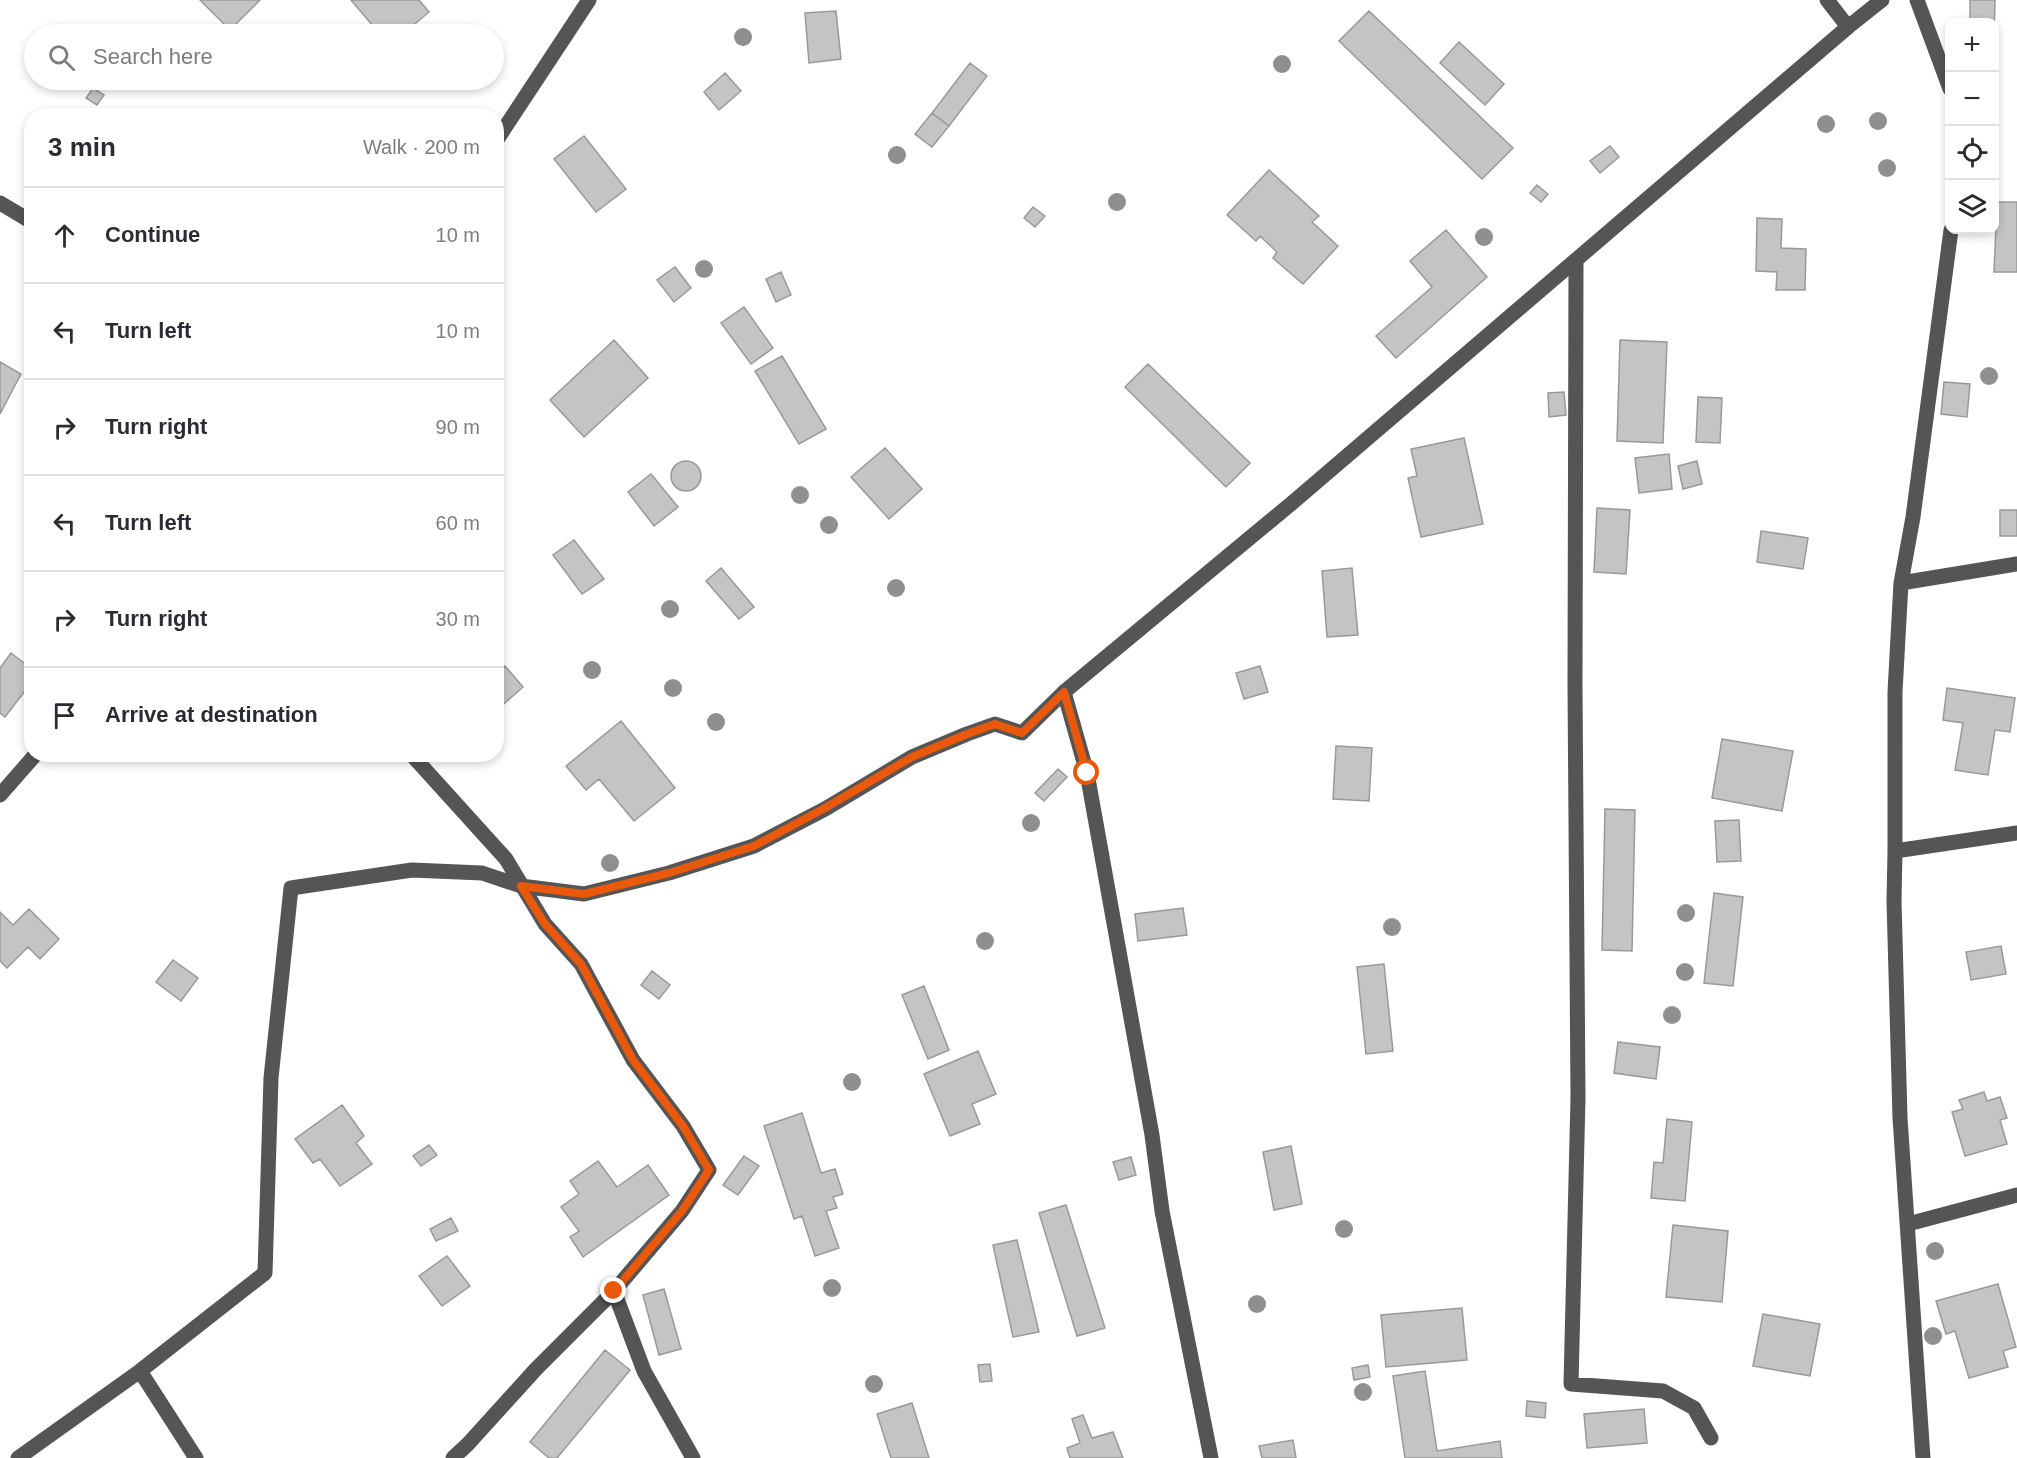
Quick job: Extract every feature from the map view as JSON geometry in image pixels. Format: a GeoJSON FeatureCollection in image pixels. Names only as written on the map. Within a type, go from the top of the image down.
{"type":"FeatureCollection","features":[{"type":"Feature","properties":{"kind":"street"},"geometry":{"type":"LineString","coordinates":[[504,129],[590,0]]}},
{"type":"Feature","properties":{"kind":"street"},"geometry":{"type":"LineString","coordinates":[[1827,0],[1848,27]]}},
{"type":"Feature","properties":{"kind":"street"},"geometry":{"type":"LineString","coordinates":[[18,1458],[140,1371],[265,1273],[272,1078],[291,888],[412,870],[482,873],[521,886],[584,894],[669,873],[754,846],[923,752],[995,724],[1022,733],[1064,692],[1301,495],[1882,0]]}},
{"type":"Feature","properties":{"kind":"street"},"geometry":{"type":"LineString","coordinates":[[1917,0],[1945,76]]}},
{"type":"Feature","properties":{"kind":"street"},"geometry":{"type":"LineString","coordinates":[[0,203],[24,217]]}},
{"type":"Feature","properties":{"kind":"street"},"geometry":{"type":"LineString","coordinates":[[1923,1458],[1900,1107],[1894,901],[1895,692],[1901,583],[1913,517],[1950,234]]}},
{"type":"Feature","properties":{"kind":"street"},"geometry":{"type":"LineString","coordinates":[[1576,260],[1575,696],[1578,1098],[1571,1384],[1663,1390],[1694,1408],[1711,1438]]}},
{"type":"Feature","properties":{"kind":"street"},"geometry":{"type":"LineString","coordinates":[[1901,583],[2017,564]]}},
{"type":"Feature","properties":{"kind":"street"},"geometry":{"type":"LineString","coordinates":[[1064,692],[1087,773],[1152,1135],[1162,1211],[1211,1458]]}},
{"type":"Feature","properties":{"kind":"street"},"geometry":{"type":"LineString","coordinates":[[0,795],[29,762]]}},
{"type":"Feature","properties":{"kind":"street"},"geometry":{"type":"LineString","coordinates":[[418,762],[506,859],[545,924],[581,964],[633,1060],[683,1126],[709,1170],[682,1211],[614,1291],[536,1369],[453,1458]]}},
{"type":"Feature","properties":{"kind":"street"},"geometry":{"type":"LineString","coordinates":[[1895,851],[2017,833]]}},
{"type":"Feature","properties":{"kind":"street"},"geometry":{"type":"LineString","coordinates":[[1908,1224],[2017,1195]]}},
{"type":"Feature","properties":{"kind":"street"},"geometry":{"type":"LineString","coordinates":[[614,1291],[644,1371],[693,1458]]}},
{"type":"Feature","properties":{"kind":"street"},"geometry":{"type":"LineString","coordinates":[[140,1371],[196,1458]]}},
{"type":"Feature","properties":{"kind":"building"},"geometry":{"type":"Polygon","coordinates":[[[200,0],[260,0],[236,24],[224,24],[200,0]]]}},
{"type":"Feature","properties":{"kind":"building"},"geometry":{"type":"Polygon","coordinates":[[[351,0],[419,0],[429,12],[415,24],[371,24],[351,0]]]}},
{"type":"Feature","properties":{"kind":"building"},"geometry":{"type":"Polygon","coordinates":[[[1970,0],[1995,0],[1995,18],[1970,18],[1970,0]]]}},
{"type":"Feature","properties":{"kind":"building"},"geometry":{"type":"Polygon","coordinates":[[[836,11],[841,59],[809,63],[805,13],[836,11]]]}},
{"type":"Feature","properties":{"kind":"building"},"geometry":{"type":"Polygon","coordinates":[[[1369,11],[1513,148],[1482,179],[1339,41],[1369,11]]]}},
{"type":"Feature","properties":{"kind":"building"},"geometry":{"type":"Polygon","coordinates":[[[1459,42],[1504,84],[1485,105],[1440,63],[1459,42]]]}},
{"type":"Feature","properties":{"kind":"building"},"geometry":{"type":"Polygon","coordinates":[[[970,63],[987,76],[949,126],[932,113],[970,63]]]}},
{"type":"Feature","properties":{"kind":"building"},"geometry":{"type":"Polygon","coordinates":[[[725,73],[741,91],[719,110],[704,92],[725,73]]]}},
{"type":"Feature","properties":{"kind":"building"},"geometry":{"type":"Polygon","coordinates":[[[92,90],[104,95],[97,105],[86,98],[92,90]]]}},
{"type":"Feature","properties":{"kind":"building"},"geometry":{"type":"Polygon","coordinates":[[[932,113],[949,126],[932,147],[915,134],[932,113]]]}},
{"type":"Feature","properties":{"kind":"building"},"geometry":{"type":"Polygon","coordinates":[[[584,136],[626,189],[596,212],[554,159],[584,136]]]}},
{"type":"Feature","properties":{"kind":"building"},"geometry":{"type":"Polygon","coordinates":[[[1610,146],[1619,157],[1600,173],[1590,161],[1610,146]]]}},
{"type":"Feature","properties":{"kind":"building"},"geometry":{"type":"Polygon","coordinates":[[[1269,170],[1319,216],[1312,222],[1338,246],[1303,284],[1273,258],[1277,252],[1260,236],[1256,241],[1227,215],[1269,170]]]}},
{"type":"Feature","properties":{"kind":"building"},"geometry":{"type":"Polygon","coordinates":[[[1537,185],[1548,194],[1541,202],[1530,193],[1537,185]]]}},
{"type":"Feature","properties":{"kind":"building"},"geometry":{"type":"Polygon","coordinates":[[[1999,202],[2017,202],[2017,272],[1994,272],[1996,234],[1999,234],[1999,202]]]}},
{"type":"Feature","properties":{"kind":"building"},"geometry":{"type":"Polygon","coordinates":[[[1033,207],[1045,216],[1035,227],[1024,218],[1033,207]]]}},
{"type":"Feature","properties":{"kind":"building"},"geometry":{"type":"Polygon","coordinates":[[[1757,218],[1782,219],[1781,248],[1806,249],[1805,290],[1776,290],[1777,272],[1756,271],[1757,218]]]}},
{"type":"Feature","properties":{"kind":"building"},"geometry":{"type":"Polygon","coordinates":[[[1446,230],[1487,277],[1396,358],[1376,336],[1432,287],[1410,261],[1446,230]]]}},
{"type":"Feature","properties":{"kind":"building"},"geometry":{"type":"Polygon","coordinates":[[[675,267],[691,288],[674,302],[657,280],[675,267]]]}},
{"type":"Feature","properties":{"kind":"building"},"geometry":{"type":"Polygon","coordinates":[[[781,272],[791,295],[776,302],[766,279],[781,272]]]}},
{"type":"Feature","properties":{"kind":"building"},"geometry":{"type":"Polygon","coordinates":[[[744,307],[773,348],[751,364],[721,323],[744,307]]]}},
{"type":"Feature","properties":{"kind":"building"},"geometry":{"type":"Polygon","coordinates":[[[614,340],[648,378],[584,437],[550,400],[614,340]]]}},
{"type":"Feature","properties":{"kind":"building"},"geometry":{"type":"Polygon","coordinates":[[[1620,340],[1667,342],[1663,443],[1617,441],[1620,340]]]}},
{"type":"Feature","properties":{"kind":"building"},"geometry":{"type":"Polygon","coordinates":[[[782,356],[826,429],[799,444],[755,371],[782,356]]]}},
{"type":"Feature","properties":{"kind":"building"},"geometry":{"type":"Polygon","coordinates":[[[0,362],[21,374],[0,414],[0,362]]]}},
{"type":"Feature","properties":{"kind":"building"},"geometry":{"type":"Polygon","coordinates":[[[1148,364],[1250,463],[1226,487],[1125,387],[1148,364]]]}},
{"type":"Feature","properties":{"kind":"building"},"geometry":{"type":"Polygon","coordinates":[[[1944,382],[1970,384],[1967,417],[1941,414],[1944,382]]]}},
{"type":"Feature","properties":{"kind":"building"},"geometry":{"type":"Polygon","coordinates":[[[1564,392],[1566,415],[1549,417],[1548,393],[1564,392]]]}},
{"type":"Feature","properties":{"kind":"building"},"geometry":{"type":"Polygon","coordinates":[[[1698,397],[1722,398],[1720,443],[1696,442],[1698,397]]]}},
{"type":"Feature","properties":{"kind":"building"},"geometry":{"type":"Polygon","coordinates":[[[1464,438],[1483,524],[1421,537],[1408,478],[1417,476],[1411,449],[1464,438]]]}},
{"type":"Feature","properties":{"kind":"building"},"geometry":{"type":"Polygon","coordinates":[[[885,448],[922,489],[889,519],[851,477],[885,448]]]}},
{"type":"Feature","properties":{"kind":"building"},"geometry":{"type":"Polygon","coordinates":[[[1669,454],[1672,489],[1639,493],[1635,458],[1669,454]]]}},
{"type":"Feature","properties":{"kind":"building"},"geometry":{"type":"Polygon","coordinates":[[[686,461],[697,465],[701,476],[697,487],[686,491],[675,487],[671,476],[675,465],[686,461]]]}},
{"type":"Feature","properties":{"kind":"building"},"geometry":{"type":"Polygon","coordinates":[[[1697,461],[1702,484],[1683,489],[1678,466],[1697,461]]]}},
{"type":"Feature","properties":{"kind":"building"},"geometry":{"type":"Polygon","coordinates":[[[651,474],[678,507],[654,526],[628,492],[651,474]]]}},
{"type":"Feature","properties":{"kind":"building"},"geometry":{"type":"Polygon","coordinates":[[[1597,508],[1630,510],[1626,574],[1594,572],[1597,508]]]}},
{"type":"Feature","properties":{"kind":"building"},"geometry":{"type":"Polygon","coordinates":[[[2000,510],[2017,510],[2017,536],[2000,536],[2000,510]]]}},
{"type":"Feature","properties":{"kind":"building"},"geometry":{"type":"Polygon","coordinates":[[[1761,531],[1808,538],[1803,569],[1757,562],[1761,531]]]}},
{"type":"Feature","properties":{"kind":"building"},"geometry":{"type":"Polygon","coordinates":[[[574,540],[604,579],[582,594],[553,555],[574,540]]]}},
{"type":"Feature","properties":{"kind":"building"},"geometry":{"type":"Polygon","coordinates":[[[721,568],[754,607],[739,619],[706,581],[721,568]]]}},
{"type":"Feature","properties":{"kind":"building"},"geometry":{"type":"Polygon","coordinates":[[[1352,568],[1358,635],[1327,637],[1322,571],[1352,568]]]}},
{"type":"Feature","properties":{"kind":"building"},"geometry":{"type":"Polygon","coordinates":[[[11,653],[24,663],[24,692],[5,717],[0,713],[0,668],[11,653]]]}},
{"type":"Feature","properties":{"kind":"building"},"geometry":{"type":"Polygon","coordinates":[[[1260,666],[1268,692],[1244,699],[1236,673],[1260,666]]]}},
{"type":"Feature","properties":{"kind":"building"},"geometry":{"type":"Polygon","coordinates":[[[504,667],[523,687],[504,704],[504,667]]]}},
{"type":"Feature","properties":{"kind":"building"},"geometry":{"type":"Polygon","coordinates":[[[1947,688],[2015,698],[2010,732],[1995,730],[1988,775],[1955,770],[1963,723],[1943,720],[1947,688]]]}},
{"type":"Feature","properties":{"kind":"building"},"geometry":{"type":"Polygon","coordinates":[[[621,721],[675,788],[634,821],[599,779],[586,790],[566,766],[621,721]]]}},
{"type":"Feature","properties":{"kind":"building"},"geometry":{"type":"Polygon","coordinates":[[[1722,739],[1793,751],[1782,811],[1712,798],[1722,739]]]}},
{"type":"Feature","properties":{"kind":"building"},"geometry":{"type":"Polygon","coordinates":[[[1336,746],[1372,748],[1369,801],[1333,799],[1336,746]]]}},
{"type":"Feature","properties":{"kind":"building"},"geometry":{"type":"Polygon","coordinates":[[[1058,769],[1067,777],[1044,801],[1035,793],[1058,769]]]}},
{"type":"Feature","properties":{"kind":"building"},"geometry":{"type":"Polygon","coordinates":[[[1605,809],[1635,810],[1632,951],[1602,950],[1605,809]]]}},
{"type":"Feature","properties":{"kind":"building"},"geometry":{"type":"Polygon","coordinates":[[[1739,820],[1741,861],[1717,862],[1715,821],[1739,820]]]}},
{"type":"Feature","properties":{"kind":"building"},"geometry":{"type":"Polygon","coordinates":[[[1714,893],[1743,897],[1733,986],[1704,983],[1714,893]]]}},
{"type":"Feature","properties":{"kind":"building"},"geometry":{"type":"Polygon","coordinates":[[[1183,908],[1187,935],[1138,941],[1135,914],[1183,908]]]}},
{"type":"Feature","properties":{"kind":"building"},"geometry":{"type":"Polygon","coordinates":[[[29,909],[59,939],[40,959],[28,947],[7,968],[0,961],[0,912],[13,925],[29,909]]]}},
{"type":"Feature","properties":{"kind":"building"},"geometry":{"type":"Polygon","coordinates":[[[2001,946],[2006,974],[1971,980],[1966,952],[2001,946]]]}},
{"type":"Feature","properties":{"kind":"building"},"geometry":{"type":"Polygon","coordinates":[[[173,960],[198,978],[181,1001],[156,982],[173,960]]]}},
{"type":"Feature","properties":{"kind":"building"},"geometry":{"type":"Polygon","coordinates":[[[1384,964],[1393,1051],[1366,1054],[1357,967],[1384,964]]]}},
{"type":"Feature","properties":{"kind":"building"},"geometry":{"type":"Polygon","coordinates":[[[652,971],[670,985],[659,999],[641,985],[652,971]]]}},
{"type":"Feature","properties":{"kind":"building"},"geometry":{"type":"Polygon","coordinates":[[[924,986],[949,1050],[928,1059],[902,995],[924,986]]]}},
{"type":"Feature","properties":{"kind":"building"},"geometry":{"type":"Polygon","coordinates":[[[1618,1042],[1660,1047],[1656,1079],[1614,1073],[1618,1042]]]}},
{"type":"Feature","properties":{"kind":"building"},"geometry":{"type":"Polygon","coordinates":[[[978,1051],[996,1094],[972,1104],[980,1124],[950,1136],[924,1074],[978,1051]]]}},
{"type":"Feature","properties":{"kind":"building"},"geometry":{"type":"Polygon","coordinates":[[[1984,1092],[1987,1101],[2000,1097],[2007,1118],[2000,1120],[2007,1144],[1965,1156],[1952,1112],[1963,1109],[1959,1100],[1984,1092]]]}},
{"type":"Feature","properties":{"kind":"building"},"geometry":{"type":"Polygon","coordinates":[[[342,1105],[364,1136],[356,1143],[372,1164],[340,1186],[320,1159],[313,1163],[295,1139],[342,1105]]]}},
{"type":"Feature","properties":{"kind":"building"},"geometry":{"type":"Polygon","coordinates":[[[802,1113],[821,1173],[835,1169],[843,1194],[833,1197],[837,1208],[826,1211],[839,1248],[815,1256],[802,1216],[794,1219],[764,1126],[802,1113]]]}},
{"type":"Feature","properties":{"kind":"building"},"geometry":{"type":"Polygon","coordinates":[[[1667,1119],[1692,1122],[1685,1201],[1651,1198],[1654,1162],[1663,1163],[1667,1119]]]}},
{"type":"Feature","properties":{"kind":"building"},"geometry":{"type":"Polygon","coordinates":[[[429,1145],[437,1155],[421,1166],[413,1156],[429,1145]]]}},
{"type":"Feature","properties":{"kind":"building"},"geometry":{"type":"Polygon","coordinates":[[[1291,1146],[1302,1204],[1274,1210],[1263,1152],[1291,1146]]]}},
{"type":"Feature","properties":{"kind":"building"},"geometry":{"type":"Polygon","coordinates":[[[744,1156],[759,1166],[738,1195],[723,1185],[744,1156]]]}},
{"type":"Feature","properties":{"kind":"building"},"geometry":{"type":"Polygon","coordinates":[[[1131,1157],[1136,1175],[1119,1180],[1113,1162],[1131,1157]]]}},
{"type":"Feature","properties":{"kind":"building"},"geometry":{"type":"Polygon","coordinates":[[[598,1161],[617,1187],[648,1165],[669,1195],[583,1257],[570,1237],[579,1231],[561,1207],[579,1194],[570,1181],[598,1161]]]}},
{"type":"Feature","properties":{"kind":"building"},"geometry":{"type":"Polygon","coordinates":[[[1066,1205],[1105,1328],[1077,1336],[1039,1213],[1066,1205]]]}},
{"type":"Feature","properties":{"kind":"building"},"geometry":{"type":"Polygon","coordinates":[[[451,1218],[458,1231],[436,1241],[430,1229],[451,1218]]]}},
{"type":"Feature","properties":{"kind":"building"},"geometry":{"type":"Polygon","coordinates":[[[1673,1225],[1728,1231],[1722,1302],[1666,1297],[1673,1225]]]}},
{"type":"Feature","properties":{"kind":"building"},"geometry":{"type":"Polygon","coordinates":[[[1017,1240],[1039,1332],[1013,1337],[993,1245],[1017,1240]]]}},
{"type":"Feature","properties":{"kind":"building"},"geometry":{"type":"Polygon","coordinates":[[[447,1256],[470,1286],[442,1306],[419,1276],[447,1256]]]}},
{"type":"Feature","properties":{"kind":"building"},"geometry":{"type":"Polygon","coordinates":[[[1998,1284],[2016,1347],[2003,1351],[2008,1367],[1969,1378],[1955,1331],[1946,1334],[1936,1301],[1998,1284]]]}},
{"type":"Feature","properties":{"kind":"building"},"geometry":{"type":"Polygon","coordinates":[[[664,1289],[681,1349],[659,1355],[643,1295],[664,1289]]]}},
{"type":"Feature","properties":{"kind":"building"},"geometry":{"type":"Polygon","coordinates":[[[1462,1308],[1467,1360],[1386,1367],[1381,1315],[1462,1308]]]}},
{"type":"Feature","properties":{"kind":"building"},"geometry":{"type":"Polygon","coordinates":[[[1763,1314],[1820,1324],[1810,1376],[1753,1366],[1763,1314]]]}},
{"type":"Feature","properties":{"kind":"building"},"geometry":{"type":"Polygon","coordinates":[[[605,1350],[630,1370],[557,1458],[549,1458],[530,1442],[605,1350]]]}},
{"type":"Feature","properties":{"kind":"building"},"geometry":{"type":"Polygon","coordinates":[[[990,1364],[992,1381],[980,1382],[978,1365],[990,1364]]]}},
{"type":"Feature","properties":{"kind":"building"},"geometry":{"type":"Polygon","coordinates":[[[1368,1365],[1370,1377],[1354,1380],[1352,1368],[1368,1365]]]}},
{"type":"Feature","properties":{"kind":"building"},"geometry":{"type":"Polygon","coordinates":[[[1425,1371],[1437,1451],[1500,1441],[1502,1458],[1405,1458],[1393,1376],[1425,1371]]]}},
{"type":"Feature","properties":{"kind":"building"},"geometry":{"type":"Polygon","coordinates":[[[1527,1401],[1546,1403],[1545,1418],[1526,1416],[1527,1401]]]}},
{"type":"Feature","properties":{"kind":"building"},"geometry":{"type":"Polygon","coordinates":[[[912,1403],[929,1458],[891,1458],[877,1414],[912,1403]]]}},
{"type":"Feature","properties":{"kind":"building"},"geometry":{"type":"Polygon","coordinates":[[[1644,1409],[1647,1443],[1587,1448],[1584,1414],[1644,1409]]]}},
{"type":"Feature","properties":{"kind":"building"},"geometry":{"type":"Polygon","coordinates":[[[1083,1415],[1092,1438],[1113,1432],[1123,1458],[1070,1458],[1067,1448],[1080,1443],[1072,1419],[1083,1415]]]}},
{"type":"Feature","properties":{"kind":"building"},"geometry":{"type":"Polygon","coordinates":[[[1293,1440],[1296,1458],[1262,1458],[1259,1446],[1293,1440]]]}},
{"type":"Feature","properties":{"kind":"route"},"geometry":{"type":"LineString","coordinates":[[614,1291],[682,1211],[709,1170],[683,1126],[633,1060],[581,964],[545,924],[521,886],[584,894],[669,873],[754,846],[912,757],[995,724],[1022,733],[1064,692],[1087,773]]}}]}
